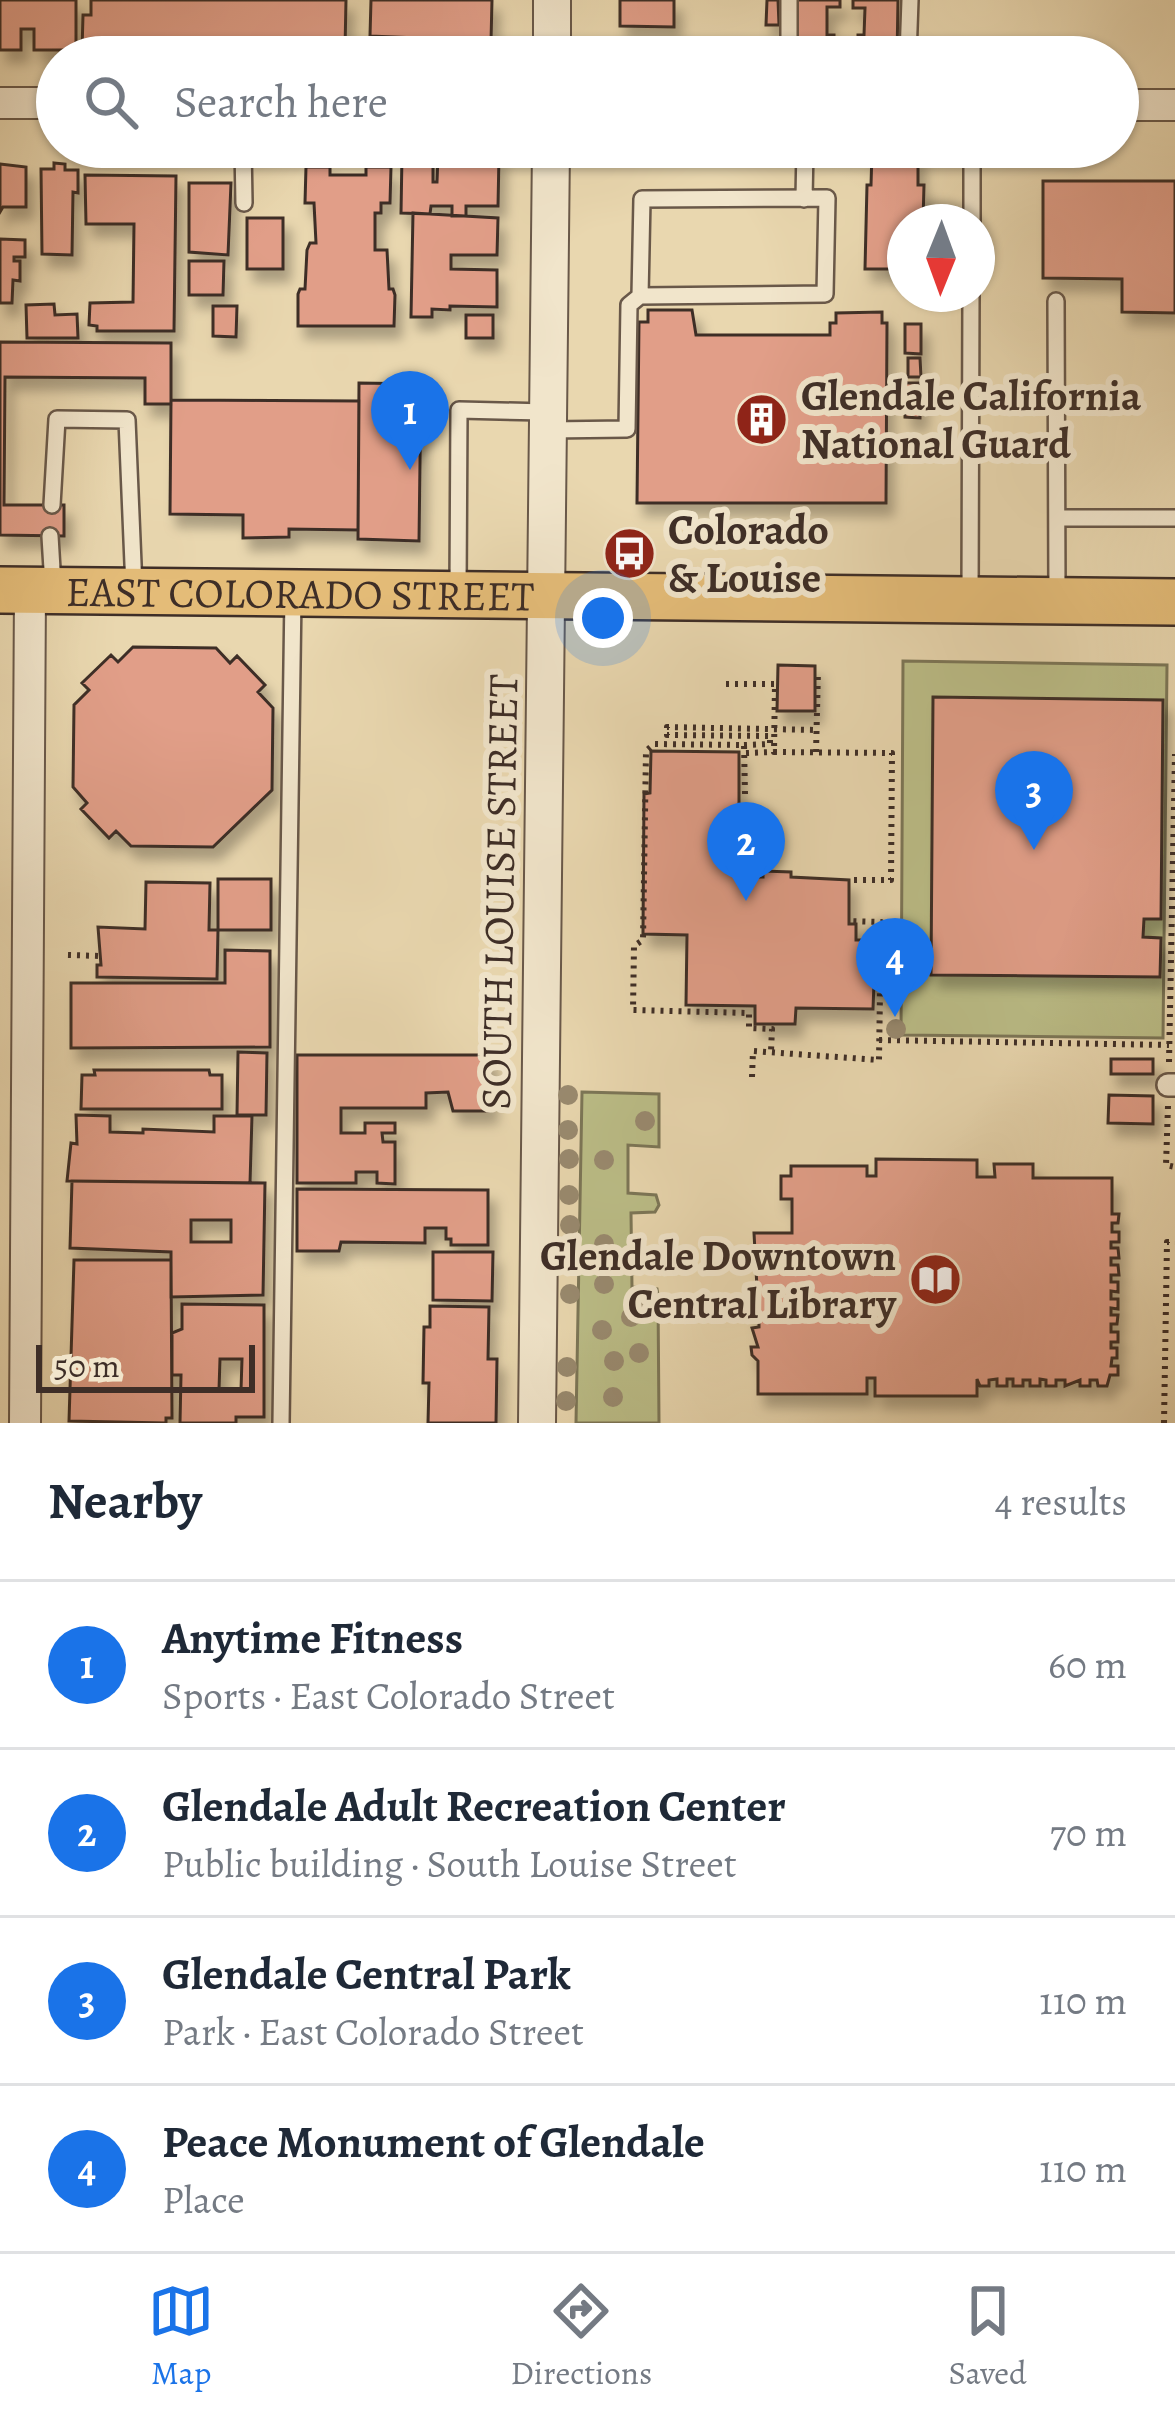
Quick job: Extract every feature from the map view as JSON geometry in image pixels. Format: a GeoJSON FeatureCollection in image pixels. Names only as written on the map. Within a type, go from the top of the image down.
{"type":"FeatureCollection","features":[{"type":"Feature","properties":{"kind":"main road","name":"EAST COLORADO STREET"},"geometry":{"type":"LineString","coordinates":[[28,590],[1175,602]]}},
{"type":"Feature","properties":{"kind":"street"},"geometry":{"type":"LineString","coordinates":[[552,0],[552,36]]}},
{"type":"Feature","properties":{"kind":"street"},"geometry":{"type":"LineString","coordinates":[[0,104],[36,103]]}},
{"type":"Feature","properties":{"kind":"street"},"geometry":{"type":"LineString","coordinates":[[1139,105],[1175,105]]}},
{"type":"Feature","properties":{"kind":"street","name":"SOUTH LOUISE STREET"},"geometry":{"type":"LineString","coordinates":[[537,1423],[551,168]]}},
{"type":"Feature","properties":{"kind":"street"},"geometry":{"type":"LineString","coordinates":[[25,1423],[28,590]]}},
{"type":"Feature","properties":{"kind":"lane"},"geometry":{"type":"LineString","coordinates":[[789,0],[789,36]]}},
{"type":"Feature","properties":{"kind":"lane"},"geometry":{"type":"LineString","coordinates":[[909,36],[910,0]]}},
{"type":"Feature","properties":{"kind":"lane"},"geometry":{"type":"LineString","coordinates":[[243,168],[244,203]]}},
{"type":"Feature","properties":{"kind":"lane"},"geometry":{"type":"LineString","coordinates":[[804,199],[805,168]]}},
{"type":"Feature","properties":{"kind":"lane"},"geometry":{"type":"LineString","coordinates":[[972,168],[972,204]]}},
{"type":"Feature","properties":{"kind":"lane"},"geometry":{"type":"LineString","coordinates":[[458,594],[460,410],[627,429],[629,305],[640,296],[825,294],[827,198],[642,199],[640,296]]}},
{"type":"Feature","properties":{"kind":"lane"},"geometry":{"type":"LineString","coordinates":[[1056,301],[1057,601]]}},
{"type":"Feature","properties":{"kind":"lane"},"geometry":{"type":"LineString","coordinates":[[970,599],[971,312]]}},
{"type":"Feature","properties":{"kind":"lane"},"geometry":{"type":"LineString","coordinates":[[52,505],[57,418],[127,420],[134,591]]}},
{"type":"Feature","properties":{"kind":"lane"},"geometry":{"type":"LineString","coordinates":[[1059,518],[1175,518]]}},
{"type":"Feature","properties":{"kind":"lane"},"geometry":{"type":"LineString","coordinates":[[28,590],[50,536]]}},
{"type":"Feature","properties":{"kind":"lane"},"geometry":{"type":"LineString","coordinates":[[281,1423],[293,592]]}},
{"type":"Feature","properties":{"kind":"path"},"geometry":{"type":"LineString","coordinates":[[816,752],[818,671]]}},
{"type":"Feature","properties":{"kind":"path"},"geometry":{"type":"LineString","coordinates":[[726,683],[775,684],[774,752]]}},
{"type":"Feature","properties":{"kind":"path"},"geometry":{"type":"LineString","coordinates":[[745,749],[770,744],[770,736],[667,735],[667,728],[817,730]]}},
{"type":"Feature","properties":{"kind":"path"},"geometry":{"type":"LineString","coordinates":[[771,1051],[772,1029],[749,1028],[749,1013],[633,1010],[634,946],[643,940],[646,751],[655,744],[892,753],[891,880],[849,880]]}},
{"type":"Feature","properties":{"kind":"path"},"geometry":{"type":"LineString","coordinates":[[745,749],[745,794]]}},
{"type":"Feature","properties":{"kind":"path"},"geometry":{"type":"LineString","coordinates":[[1175,754],[1172,1085],[1166,1165],[1175,1167]]}},
{"type":"Feature","properties":{"kind":"path"},"geometry":{"type":"LineString","coordinates":[[752,1077],[753,1052],[879,1060],[881,922],[849,921]]}},
{"type":"Feature","properties":{"kind":"path"},"geometry":{"type":"LineString","coordinates":[[68,955],[101,956]]}},
{"type":"Feature","properties":{"kind":"path"},"geometry":{"type":"LineString","coordinates":[[879,1040],[1169,1045]]}},
{"type":"Feature","properties":{"kind":"path"},"geometry":{"type":"LineString","coordinates":[[1164,1423],[1167,1242],[1175,1242]]}},
{"type":"Feature","properties":{"kind":"green space"},"geometry":{"type":"Polygon","coordinates":[[[903,661],[1167,665],[1163,1038],[901,1035],[903,661]]]}},
{"type":"Feature","properties":{"kind":"green space"},"geometry":{"type":"Polygon","coordinates":[[[582,1092],[659,1094],[659,1147],[628,1145],[628,1193],[656,1195],[659,1205],[655,1212],[631,1213],[632,1287],[657,1289],[658,1295],[659,1423],[576,1423],[582,1092]]]}},
{"type":"Feature","properties":{"kind":"building"},"geometry":{"type":"Polygon","coordinates":[[[0,0],[76,0],[76,36],[36,36],[34,50],[34,29],[21,29],[21,50],[0,50],[0,0]]]}},
{"type":"Feature","properties":{"kind":"building"},"geometry":{"type":"Polygon","coordinates":[[[91,0],[346,0],[345,36],[82,36],[83,15],[91,15],[91,0]]]}},
{"type":"Feature","properties":{"kind":"building"},"geometry":{"type":"Polygon","coordinates":[[[371,0],[492,0],[491,36],[370,36],[371,0]]]}},
{"type":"Feature","properties":{"kind":"building"},"geometry":{"type":"Polygon","coordinates":[[[620,0],[674,0],[674,27],[620,26],[620,0]]]}},
{"type":"Feature","properties":{"kind":"building"},"geometry":{"type":"Polygon","coordinates":[[[767,0],[778,0],[779,25],[766,25],[767,0]]]}},
{"type":"Feature","properties":{"kind":"building"},"geometry":{"type":"Polygon","coordinates":[[[796,0],[840,0],[840,7],[827,7],[827,35],[834,36],[795,36],[796,0]]]}},
{"type":"Feature","properties":{"kind":"building"},"geometry":{"type":"Polygon","coordinates":[[[853,0],[898,0],[897,36],[858,36],[864,35],[865,8],[853,8],[853,0]]]}},
{"type":"Feature","properties":{"kind":"building"},"geometry":{"type":"Polygon","coordinates":[[[0,164],[26,167],[26,207],[3,207],[0,212],[0,164]]]}},
{"type":"Feature","properties":{"kind":"building"},"geometry":{"type":"Polygon","coordinates":[[[306,168],[330,168],[330,175],[366,175],[366,168],[391,168],[390,203],[381,203],[381,213],[375,213],[375,250],[387,250],[389,289],[395,295],[394,326],[298,326],[298,294],[305,289],[307,250],[310,243],[316,243],[314,203],[305,203],[306,168]]]}},
{"type":"Feature","properties":{"kind":"building"},"geometry":{"type":"Polygon","coordinates":[[[402,168],[433,168],[433,182],[437,182],[438,168],[499,168],[498,206],[466,206],[466,216],[452,216],[452,206],[431,206],[430,214],[401,213],[402,168]]]}},
{"type":"Feature","properties":{"kind":"building"},"geometry":{"type":"Polygon","coordinates":[[[872,168],[918,168],[918,185],[924,185],[923,204],[887,204],[887,269],[865,269],[867,185],[871,185],[872,168]]]}},
{"type":"Feature","properties":{"kind":"building"},"geometry":{"type":"Polygon","coordinates":[[[41,169],[78,170],[72,255],[42,254],[41,169]]]}},
{"type":"Feature","properties":{"kind":"building"},"geometry":{"type":"Polygon","coordinates":[[[85,175],[176,176],[174,331],[97,331],[97,326],[89,325],[90,303],[133,302],[134,224],[86,224],[85,175]]]}},
{"type":"Feature","properties":{"kind":"building"},"geometry":{"type":"Polygon","coordinates":[[[1043,181],[1175,181],[1175,313],[1122,312],[1122,279],[1043,278],[1043,181]]]}},
{"type":"Feature","properties":{"kind":"building"},"geometry":{"type":"Polygon","coordinates":[[[189,183],[231,183],[228,255],[189,252],[189,183]]]}},
{"type":"Feature","properties":{"kind":"building"},"geometry":{"type":"Polygon","coordinates":[[[413,213],[498,218],[497,255],[451,255],[451,269],[497,270],[497,307],[450,306],[450,310],[432,309],[432,317],[411,317],[413,213]]]}},
{"type":"Feature","properties":{"kind":"building"},"geometry":{"type":"Polygon","coordinates":[[[247,218],[283,218],[283,269],[247,269],[247,218]]]}},
{"type":"Feature","properties":{"kind":"building"},"geometry":{"type":"Polygon","coordinates":[[[0,239],[25,240],[25,257],[14,257],[20,261],[20,281],[13,280],[12,303],[0,303],[0,239]]]}},
{"type":"Feature","properties":{"kind":"building"},"geometry":{"type":"Polygon","coordinates":[[[189,261],[224,261],[223,295],[189,295],[189,261]]]}},
{"type":"Feature","properties":{"kind":"building"},"geometry":{"type":"Polygon","coordinates":[[[54,304],[55,315],[77,314],[78,338],[27,338],[26,305],[54,304]]]}},
{"type":"Feature","properties":{"kind":"building"},"geometry":{"type":"Polygon","coordinates":[[[213,306],[237,306],[236,337],[213,336],[213,306]]]}},
{"type":"Feature","properties":{"kind":"building","name":"Glendale California National Guard"},"geometry":{"type":"Polygon","coordinates":[[[648,310],[692,310],[696,335],[830,335],[836,313],[882,312],[882,323],[887,323],[886,503],[637,503],[639,322],[648,322],[648,310]]]}},
{"type":"Feature","properties":{"kind":"building"},"geometry":{"type":"Polygon","coordinates":[[[466,315],[493,315],[493,338],[466,338],[466,315]]]}},
{"type":"Feature","properties":{"kind":"building"},"geometry":{"type":"Polygon","coordinates":[[[905,324],[921,324],[921,354],[905,353],[905,324]]]}},
{"type":"Feature","properties":{"kind":"building"},"geometry":{"type":"Polygon","coordinates":[[[0,342],[171,343],[171,404],[145,404],[145,378],[5,377],[4,505],[64,505],[64,536],[0,535],[0,342]]]}},
{"type":"Feature","properties":{"kind":"building"},"geometry":{"type":"Polygon","coordinates":[[[908,358],[920,358],[921,377],[908,377],[908,358]]]}},
{"type":"Feature","properties":{"kind":"building"},"geometry":{"type":"Polygon","coordinates":[[[359,383],[421,384],[419,541],[358,539],[359,383]]]}},
{"type":"Feature","properties":{"kind":"building"},"geometry":{"type":"Polygon","coordinates":[[[905,383],[920,383],[920,418],[905,417],[905,383]]]}},
{"type":"Feature","properties":{"kind":"building"},"geometry":{"type":"Polygon","coordinates":[[[171,400],[359,401],[358,530],[289,529],[289,537],[243,538],[243,515],[170,514],[171,400]]]}},
{"type":"Feature","properties":{"kind":"building"},"geometry":{"type":"Polygon","coordinates":[[[133,647],[216,648],[230,663],[237,656],[265,685],[258,692],[273,708],[272,790],[213,847],[131,846],[116,831],[109,838],[81,809],[87,803],[73,787],[74,705],[89,690],[82,683],[111,655],[118,662],[133,647]]]}},
{"type":"Feature","properties":{"kind":"building"},"geometry":{"type":"Polygon","coordinates":[[[778,665],[815,666],[815,711],[777,711],[778,665]]]}},
{"type":"Feature","properties":{"kind":"building"},"geometry":{"type":"Polygon","coordinates":[[[933,697],[1163,700],[1161,919],[1144,919],[1143,937],[1161,938],[1160,977],[931,975],[933,697]]]}},
{"type":"Feature","properties":{"kind":"building"},"geometry":{"type":"Polygon","coordinates":[[[651,751],[739,752],[739,877],[763,877],[763,871],[849,880],[849,924],[856,924],[856,940],[880,940],[880,982],[874,983],[873,1009],[796,1008],[795,1024],[755,1024],[755,1006],[686,1005],[687,935],[643,934],[644,794],[650,793],[651,751]]]}},
{"type":"Feature","properties":{"kind":"building"},"geometry":{"type":"Polygon","coordinates":[[[218,879],[271,879],[271,930],[218,930],[218,879]]]}},
{"type":"Feature","properties":{"kind":"building"},"geometry":{"type":"Polygon","coordinates":[[[146,882],[210,883],[209,930],[218,930],[217,979],[97,977],[97,965],[101,965],[98,927],[145,929],[146,882]]]}},
{"type":"Feature","properties":{"kind":"building"},"geometry":{"type":"Polygon","coordinates":[[[225,950],[270,951],[270,1047],[71,1048],[71,983],[225,983],[225,950]]]}},
{"type":"Feature","properties":{"kind":"building"},"geometry":{"type":"Polygon","coordinates":[[[238,1052],[267,1053],[266,1115],[237,1115],[238,1052]]]}},
{"type":"Feature","properties":{"kind":"building"},"geometry":{"type":"Polygon","coordinates":[[[297,1055],[490,1055],[490,1111],[453,1111],[448,1092],[426,1093],[426,1108],[341,1108],[341,1133],[365,1133],[365,1123],[395,1123],[395,1133],[382,1133],[383,1142],[395,1142],[395,1184],[377,1183],[377,1172],[356,1172],[356,1183],[297,1183],[297,1055]]]}},
{"type":"Feature","properties":{"kind":"building"},"geometry":{"type":"Polygon","coordinates":[[[1111,1059],[1153,1059],[1153,1074],[1111,1074],[1111,1059]]]}},
{"type":"Feature","properties":{"kind":"building"},"geometry":{"type":"Polygon","coordinates":[[[94,1070],[209,1070],[210,1075],[222,1075],[222,1109],[81,1109],[82,1075],[95,1075],[94,1070]]]}},
{"type":"Feature","properties":{"kind":"building"},"geometry":{"type":"Polygon","coordinates":[[[1109,1095],[1153,1096],[1153,1124],[1108,1123],[1109,1095]]]}},
{"type":"Feature","properties":{"kind":"building"},"geometry":{"type":"Polygon","coordinates":[[[76,1115],[110,1116],[110,1132],[143,1133],[143,1129],[214,1132],[214,1116],[252,1116],[250,1183],[67,1181],[71,1143],[77,1144],[76,1115]]]}},
{"type":"Feature","properties":{"kind":"building","name":"Glendale Downtown Central Library"},"geometry":{"type":"Polygon","coordinates":[[[876,1159],[977,1160],[977,1177],[995,1177],[994,1164],[1033,1164],[1033,1178],[1112,1178],[1112,1214],[1119,1214],[1112,1232],[1119,1232],[1119,1242],[1111,1242],[1111,1248],[1118,1248],[1119,1258],[1111,1258],[1111,1265],[1118,1265],[1119,1275],[1111,1275],[1111,1282],[1118,1282],[1118,1292],[1111,1291],[1111,1299],[1118,1299],[1118,1309],[1111,1308],[1111,1315],[1118,1315],[1111,1332],[1118,1332],[1118,1342],[1111,1342],[1117,1358],[1112,1358],[1111,1366],[1118,1366],[1118,1375],[1110,1375],[1107,1386],[1090,1380],[1090,1386],[1080,1386],[1080,1380],[1065,1386],[1065,1380],[1056,1380],[1056,1386],[1046,1386],[1046,1380],[1040,1379],[1040,1386],[1023,1380],[1023,1386],[1013,1386],[1013,1379],[1007,1379],[1007,1386],[997,1386],[997,1379],[980,1386],[977,1379],[977,1396],[875,1396],[875,1378],[867,1378],[867,1394],[758,1394],[758,1361],[751,1347],[758,1347],[752,1328],[759,1327],[759,1320],[750,1313],[750,1307],[758,1306],[754,1233],[792,1233],[792,1199],[781,1199],[781,1176],[791,1176],[791,1166],[867,1166],[867,1176],[876,1176],[876,1159]]]}},
{"type":"Feature","properties":{"kind":"building"},"geometry":{"type":"Polygon","coordinates":[[[72,1181],[265,1183],[263,1295],[171,1297],[171,1252],[70,1248],[72,1181]],[[191,1220],[191,1242],[231,1242],[231,1220],[191,1220]]]}},
{"type":"Feature","properties":{"kind":"building"},"geometry":{"type":"Polygon","coordinates":[[[297,1189],[488,1190],[488,1245],[451,1245],[446,1228],[425,1228],[425,1243],[341,1242],[339,1251],[297,1251],[297,1189]]]}},
{"type":"Feature","properties":{"kind":"building"},"geometry":{"type":"Polygon","coordinates":[[[433,1252],[493,1252],[492,1301],[433,1300],[433,1252]]]}},
{"type":"Feature","properties":{"kind":"building"},"geometry":{"type":"Polygon","coordinates":[[[74,1260],[171,1260],[172,1418],[166,1418],[166,1423],[69,1421],[74,1260]]]}},
{"type":"Feature","properties":{"kind":"building"},"geometry":{"type":"Polygon","coordinates":[[[182,1304],[264,1305],[264,1417],[236,1417],[236,1423],[180,1423],[181,1375],[172,1375],[172,1333],[182,1329],[182,1304]],[[220,1359],[219,1390],[241,1390],[242,1359],[220,1359]]]}},
{"type":"Feature","properties":{"kind":"building"},"geometry":{"type":"Polygon","coordinates":[[[430,1306],[489,1307],[488,1359],[497,1359],[496,1423],[428,1423],[429,1383],[423,1383],[424,1327],[430,1327],[430,1306]]]}},
{"type":"Feature","properties":{"kind":"place","name":"Glendale California National Guard"},"geometry":{"type":"Point","coordinates":[762,419]}},
{"type":"Feature","properties":{"kind":"place","name":"Anytime Fitness"},"geometry":{"type":"Point","coordinates":[410,470]}},
{"type":"Feature","properties":{"kind":"place","name":"Colorado & Louise"},"geometry":{"type":"Point","coordinates":[629,553]}},
{"type":"Feature","properties":{"kind":"place","name":"Glendale Central Park"},"geometry":{"type":"Point","coordinates":[1034,850]}},
{"type":"Feature","properties":{"kind":"place","name":"Glendale Adult Recreation Center"},"geometry":{"type":"Point","coordinates":[746,901]}},
{"type":"Feature","properties":{"kind":"place","name":"Peace Monument of Glendale"},"geometry":{"type":"Point","coordinates":[895,1017]}},
{"type":"Feature","properties":{"kind":"place","name":"Glendale Downtown Central Library"},"geometry":{"type":"Point","coordinates":[935,1279]}}]}
